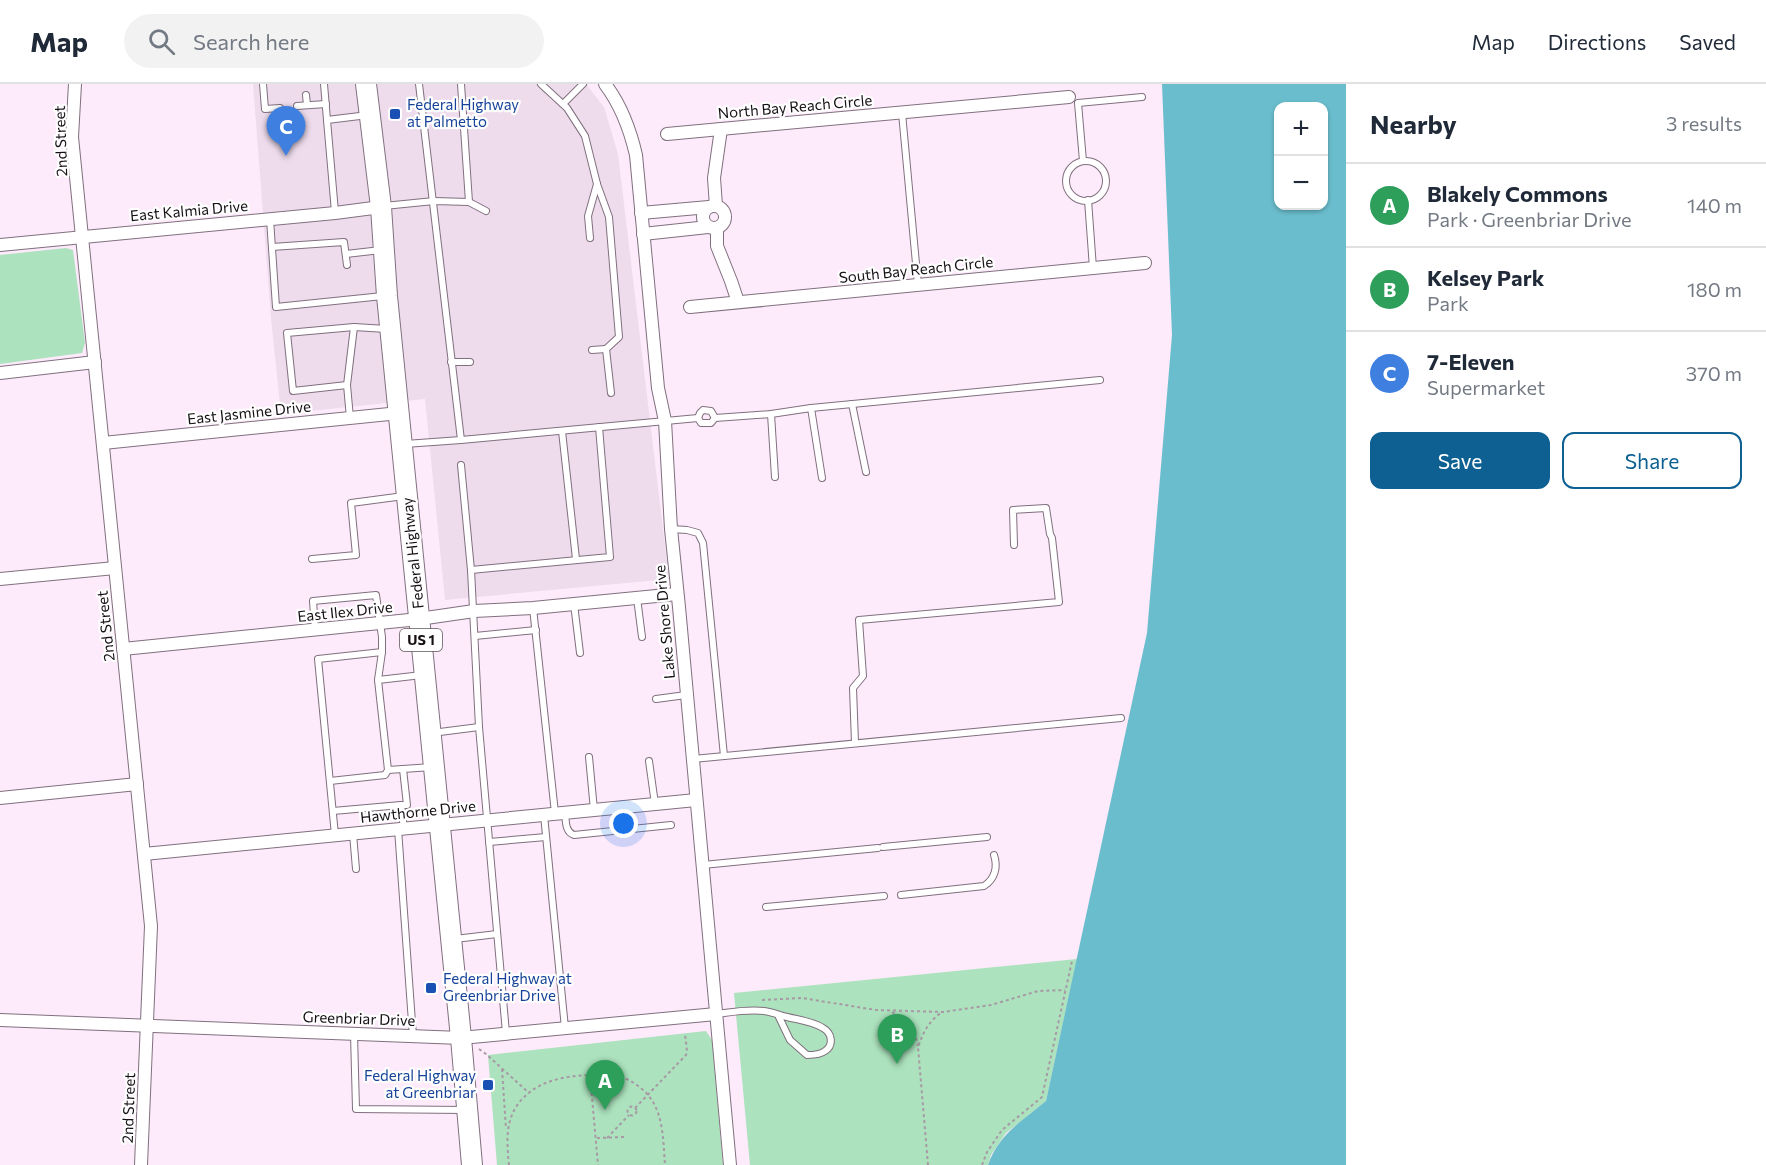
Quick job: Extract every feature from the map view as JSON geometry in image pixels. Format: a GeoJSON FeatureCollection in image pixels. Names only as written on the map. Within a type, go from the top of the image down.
{"type":"FeatureCollection","features":[{"type":"Feature","properties":{"kind":"main road","name":"Federal Highway"},"geometry":{"type":"LineString","coordinates":[[366,84],[381,207],[390,329],[472,1165]]}},
{"type":"Feature","properties":{"kind":"street","name":"2nd Street"},"geometry":{"type":"LineString","coordinates":[[75,84],[72,137],[151,926],[141,1165]]}},
{"type":"Feature","properties":{"kind":"street","name":"Lake Shore Drive"},"geometry":{"type":"LineString","coordinates":[[605,84],[622,111],[636,155],[658,388],[665,421],[671,530],[730,1165]]}},
{"type":"Feature","properties":{"kind":"street","name":"North Bay Reach Circle"},"geometry":{"type":"LineString","coordinates":[[667,134],[902,112],[1074,100]]}},
{"type":"Feature","properties":{"kind":"street"},"geometry":{"type":"LineString","coordinates":[[712,207],[721,129]]}},
{"type":"Feature","properties":{"kind":"street","name":"East Kalmia Drive"},"geometry":{"type":"LineString","coordinates":[[0,245],[381,207]]}},
{"type":"Feature","properties":{"kind":"street"},"geometry":{"type":"LineString","coordinates":[[712,207],[704,212],[703,218],[713,227],[717,246],[738,302]]}},
{"type":"Feature","properties":{"kind":"street"},"geometry":{"type":"LineString","coordinates":[[641,213],[712,207],[724,211],[726,217],[722,225],[713,227],[643,234]]}},
{"type":"Feature","properties":{"kind":"street","name":"South Bay Reach Circle"},"geometry":{"type":"LineString","coordinates":[[690,307],[1145,263]]}},
{"type":"Feature","properties":{"kind":"street"},"geometry":{"type":"LineString","coordinates":[[0,373],[95,362]]}},
{"type":"Feature","properties":{"kind":"street","name":"East Jasmine Drive"},"geometry":{"type":"LineString","coordinates":[[103,443],[399,413]]}},
{"type":"Feature","properties":{"kind":"street"},"geometry":{"type":"LineString","coordinates":[[0,579],[115,568]]}},
{"type":"Feature","properties":{"kind":"street","name":"East Ilex Drive"},"geometry":{"type":"LineString","coordinates":[[123,649],[419,619],[474,611],[533,608],[677,594]]}},
{"type":"Feature","properties":{"kind":"street"},"geometry":{"type":"LineString","coordinates":[[0,798],[137,784]]}},
{"type":"Feature","properties":{"kind":"street","name":"Hawthorne Drive"},"geometry":{"type":"LineString","coordinates":[[144,854],[696,800]]}},
{"type":"Feature","properties":{"kind":"street","name":"Greenbriar Drive"},"geometry":{"type":"LineString","coordinates":[[0,1020],[461,1038],[716,1014]]}},
{"type":"Feature","properties":{"kind":"lane"},"geometry":{"type":"LineString","coordinates":[[263,84],[265,109],[280,108]]}},
{"type":"Feature","properties":{"kind":"lane"},"geometry":{"type":"LineString","coordinates":[[324,84],[335,213]]}},
{"type":"Feature","properties":{"kind":"lane"},"geometry":{"type":"LineString","coordinates":[[418,84],[434,201],[461,440]]}},
{"type":"Feature","properties":{"kind":"lane"},"geometry":{"type":"LineString","coordinates":[[461,84],[469,202]]}},
{"type":"Feature","properties":{"kind":"lane"},"geometry":{"type":"LineString","coordinates":[[541,84],[563,104],[585,135],[597,184],[609,217],[619,336],[606,349],[592,350]]}},
{"type":"Feature","properties":{"kind":"lane"},"geometry":{"type":"LineString","coordinates":[[563,104],[583,84]]}},
{"type":"Feature","properties":{"kind":"lane"},"geometry":{"type":"LineString","coordinates":[[306,95],[307,105]]}},
{"type":"Feature","properties":{"kind":"lane"},"geometry":{"type":"LineString","coordinates":[[1083,161],[1074,100],[1142,97]]}},
{"type":"Feature","properties":{"kind":"lane"},"geometry":{"type":"LineString","coordinates":[[297,106],[326,104]]}},
{"type":"Feature","properties":{"kind":"lane"},"geometry":{"type":"LineString","coordinates":[[902,112],[918,285]]}},
{"type":"Feature","properties":{"kind":"lane"},"geometry":{"type":"LineString","coordinates":[[327,120],[369,115]]}},
{"type":"Feature","properties":{"kind":"lane"},"geometry":{"type":"LineString","coordinates":[[1083,161],[1095,164],[1104,172],[1106,178],[1099,195],[1088,201],[1071,194],[1066,183],[1066,177],[1072,166],[1083,161]]}},
{"type":"Feature","properties":{"kind":"lane"},"geometry":{"type":"LineString","coordinates":[[590,238],[588,216],[597,184]]}},
{"type":"Feature","properties":{"kind":"lane"},"geometry":{"type":"LineString","coordinates":[[381,207],[434,201],[469,202],[486,212]]}},
{"type":"Feature","properties":{"kind":"lane"},"geometry":{"type":"LineString","coordinates":[[1088,201],[1093,268]]}},
{"type":"Feature","properties":{"kind":"lane"},"geometry":{"type":"LineString","coordinates":[[270,219],[276,307],[387,296]]}},
{"type":"Feature","properties":{"kind":"lane"},"geometry":{"type":"LineString","coordinates":[[272,247],[344,242],[347,265]]}},
{"type":"Feature","properties":{"kind":"lane"},"geometry":{"type":"LineString","coordinates":[[346,254],[385,250]]}},
{"type":"Feature","properties":{"kind":"lane"},"geometry":{"type":"LineString","coordinates":[[347,385],[293,390],[286,333],[354,327],[390,329]]}},
{"type":"Feature","properties":{"kind":"lane"},"geometry":{"type":"LineString","coordinates":[[350,418],[347,385],[354,327]]}},
{"type":"Feature","properties":{"kind":"lane"},"geometry":{"type":"LineString","coordinates":[[606,349],[611,393]]}},
{"type":"Feature","properties":{"kind":"lane"},"geometry":{"type":"LineString","coordinates":[[451,362],[470,362]]}},
{"type":"Feature","properties":{"kind":"lane"},"geometry":{"type":"LineString","coordinates":[[698,418],[701,423],[706,424],[711,423],[715,418],[1100,380]]}},
{"type":"Feature","properties":{"kind":"lane"},"geometry":{"type":"LineString","coordinates":[[852,404],[866,472]]}},
{"type":"Feature","properties":{"kind":"lane"},"geometry":{"type":"LineString","coordinates":[[810,408],[822,478]]}},
{"type":"Feature","properties":{"kind":"lane"},"geometry":{"type":"LineString","coordinates":[[698,418],[700,413],[706,410],[711,411],[715,418]]}},
{"type":"Feature","properties":{"kind":"lane"},"geometry":{"type":"LineString","coordinates":[[771,414],[775,477]]}},
{"type":"Feature","properties":{"kind":"lane"},"geometry":{"type":"LineString","coordinates":[[402,444],[698,418]]}},
{"type":"Feature","properties":{"kind":"lane"},"geometry":{"type":"LineString","coordinates":[[471,570],[610,557],[599,428]]}},
{"type":"Feature","properties":{"kind":"lane"},"geometry":{"type":"LineString","coordinates":[[562,431],[576,559]]}},
{"type":"Feature","properties":{"kind":"lane"},"geometry":{"type":"LineString","coordinates":[[461,465],[474,611],[479,727],[506,1034]]}},
{"type":"Feature","properties":{"kind":"lane"},"geometry":{"type":"LineString","coordinates":[[312,560],[356,555],[351,503],[407,496]]}},
{"type":"Feature","properties":{"kind":"lane"},"geometry":{"type":"LineString","coordinates":[[855,743],[853,688],[863,676],[859,620],[1059,603],[1052,538],[1046,508],[1013,510],[1014,545]]}},
{"type":"Feature","properties":{"kind":"lane"},"geometry":{"type":"LineString","coordinates":[[671,530],[698,533],[703,543],[724,756]]}},
{"type":"Feature","properties":{"kind":"lane"},"geometry":{"type":"LineString","coordinates":[[315,630],[313,601],[376,595],[382,652],[378,680],[388,770],[386,775],[330,781]]}},
{"type":"Feature","properties":{"kind":"lane"},"geometry":{"type":"LineString","coordinates":[[637,598],[642,638]]}},
{"type":"Feature","properties":{"kind":"lane"},"geometry":{"type":"LineString","coordinates":[[574,604],[580,653]]}},
{"type":"Feature","properties":{"kind":"lane"},"geometry":{"type":"LineString","coordinates":[[533,608],[555,814],[546,837],[565,1028]]}},
{"type":"Feature","properties":{"kind":"lane"},"geometry":{"type":"LineString","coordinates":[[475,636],[536,630]]}},
{"type":"Feature","properties":{"kind":"lane"},"geometry":{"type":"LineString","coordinates":[[335,835],[318,659],[382,652]]}},
{"type":"Feature","properties":{"kind":"lane"},"geometry":{"type":"LineString","coordinates":[[378,680],[425,675]]}},
{"type":"Feature","properties":{"kind":"lane"},"geometry":{"type":"LineString","coordinates":[[656,699],[686,695]]}},
{"type":"Feature","properties":{"kind":"lane"},"geometry":{"type":"LineString","coordinates":[[692,759],[1121,718]]}},
{"type":"Feature","properties":{"kind":"lane"},"geometry":{"type":"LineString","coordinates":[[431,733],[479,727]]}},
{"type":"Feature","properties":{"kind":"lane"},"geometry":{"type":"LineString","coordinates":[[589,757],[594,810]]}},
{"type":"Feature","properties":{"kind":"lane"},"geometry":{"type":"LineString","coordinates":[[649,761],[655,804]]}},
{"type":"Feature","properties":{"kind":"lane"},"geometry":{"type":"LineString","coordinates":[[388,770],[434,766]]}},
{"type":"Feature","properties":{"kind":"lane"},"geometry":{"type":"LineString","coordinates":[[333,811],[407,805],[403,768]]}},
{"type":"Feature","properties":{"kind":"lane"},"geometry":{"type":"LineString","coordinates":[[401,806],[413,1036]]}},
{"type":"Feature","properties":{"kind":"lane"},"geometry":{"type":"LineString","coordinates":[[555,814],[574,835],[670,825]]}},
{"type":"Feature","properties":{"kind":"lane"},"geometry":{"type":"LineString","coordinates":[[353,834],[356,869]]}},
{"type":"Feature","properties":{"kind":"lane"},"geometry":{"type":"LineString","coordinates":[[489,842],[546,837]]}},
{"type":"Feature","properties":{"kind":"lane"},"geometry":{"type":"LineString","coordinates":[[702,865],[987,837]]}},
{"type":"Feature","properties":{"kind":"lane"},"geometry":{"type":"LineString","coordinates":[[901,895],[984,886],[989,883],[995,873],[994,855]]}},
{"type":"Feature","properties":{"kind":"lane"},"geometry":{"type":"LineString","coordinates":[[766,908],[884,896]]}},
{"type":"Feature","properties":{"kind":"lane"},"geometry":{"type":"LineString","coordinates":[[451,939],[497,934]]}},
{"type":"Feature","properties":{"kind":"lane"},"geometry":{"type":"LineString","coordinates":[[716,1014],[747,1010],[765,1011],[807,1021],[830,1033],[829,1047],[825,1052],[807,1055],[790,1040],[778,1015]]}},
{"type":"Feature","properties":{"kind":"lane"},"geometry":{"type":"LineString","coordinates":[[354,1034],[356,1109],[468,1110]]}},
{"type":"Feature","properties":{"kind":"path"},"geometry":{"type":"LineString","coordinates":[[982,1165],[987,1152],[1002,1130],[1042,1097],[1071,961]]}},
{"type":"Feature","properties":{"kind":"path"},"geometry":{"type":"LineString","coordinates":[[761,1000],[802,998],[889,1011],[943,1012],[992,1005],[1038,991],[1065,990]]}},
{"type":"Feature","properties":{"kind":"path"},"geometry":{"type":"LineString","coordinates":[[889,1011],[901,1018],[916,1037],[928,1165]]}},
{"type":"Feature","properties":{"kind":"path"},"geometry":{"type":"LineString","coordinates":[[918,1047],[924,1030],[932,1019],[943,1012]]}},
{"type":"Feature","properties":{"kind":"path"},"geometry":{"type":"LineString","coordinates":[[607,1138],[629,1115],[630,1108],[635,1108],[686,1055],[685,1034]]}},
{"type":"Feature","properties":{"kind":"path"},"geometry":{"type":"LineString","coordinates":[[461,1038],[486,1054],[529,1093]]}},
{"type":"Feature","properties":{"kind":"path"},"geometry":{"type":"LineString","coordinates":[[502,1069],[509,1165]]}},
{"type":"Feature","properties":{"kind":"path"},"geometry":{"type":"LineString","coordinates":[[507,1132],[517,1106],[535,1088],[570,1076],[607,1074],[622,1077],[636,1084],[648,1095],[657,1110],[662,1125],[665,1165]]}},
{"type":"Feature","properties":{"kind":"path"},"geometry":{"type":"LineString","coordinates":[[590,1075],[598,1165]]}},
{"type":"Feature","properties":{"kind":"path"},"geometry":{"type":"LineString","coordinates":[[629,1115],[636,1115],[635,1108]]}},
{"type":"Feature","properties":{"kind":"path"},"geometry":{"type":"LineString","coordinates":[[596,1138],[624,1137]]}},
{"type":"Feature","properties":{"kind":"shaded area"},"geometry":{"type":"Polygon","coordinates":[[[253,84],[586,84],[604,107],[618,154],[669,579],[445,600],[425,399],[281,414],[271,318],[253,84]]]}},
{"type":"Feature","properties":{"kind":"green space"},"geometry":{"type":"Polygon","coordinates":[[[66,248],[73,250],[85,343],[82,353],[0,364],[0,255],[66,248]]]}},
{"type":"Feature","properties":{"kind":"green space"},"geometry":{"type":"Polygon","coordinates":[[[1077,959],[1046,1101],[1006,1133],[991,1155],[988,1165],[750,1165],[734,993],[1077,959]]]}},
{"type":"Feature","properties":{"kind":"green space"},"geometry":{"type":"Polygon","coordinates":[[[706,1031],[712,1040],[723,1165],[497,1165],[488,1055],[706,1031]]]}},
{"type":"Feature","properties":{"kind":"water"},"geometry":{"type":"Polygon","coordinates":[[[1162,84],[1346,84],[1346,1165],[988,1165],[1005,1136],[1046,1101],[1147,633],[1172,335],[1162,84]]]}},
{"type":"Feature","properties":{"kind":"place","name":"Federal Highway at Palmetto"},"geometry":{"type":"Point","coordinates":[395,114]}},
{"type":"Feature","properties":{"kind":"place","name":"7-Eleven"},"geometry":{"type":"Point","coordinates":[286,156]}},
{"type":"Feature","properties":{"kind":"place","name":"Federal Highway at Greenbriar Drive"},"geometry":{"type":"Point","coordinates":[431,988]}},
{"type":"Feature","properties":{"kind":"place","name":"Kelsey Park"},"geometry":{"type":"Point","coordinates":[897,1064]}},
{"type":"Feature","properties":{"kind":"place","name":"Federal Highway at Greenbriar"},"geometry":{"type":"Point","coordinates":[488,1085]}},
{"type":"Feature","properties":{"kind":"place","name":"Blakely Commons"},"geometry":{"type":"Point","coordinates":[605,1110]}}]}
